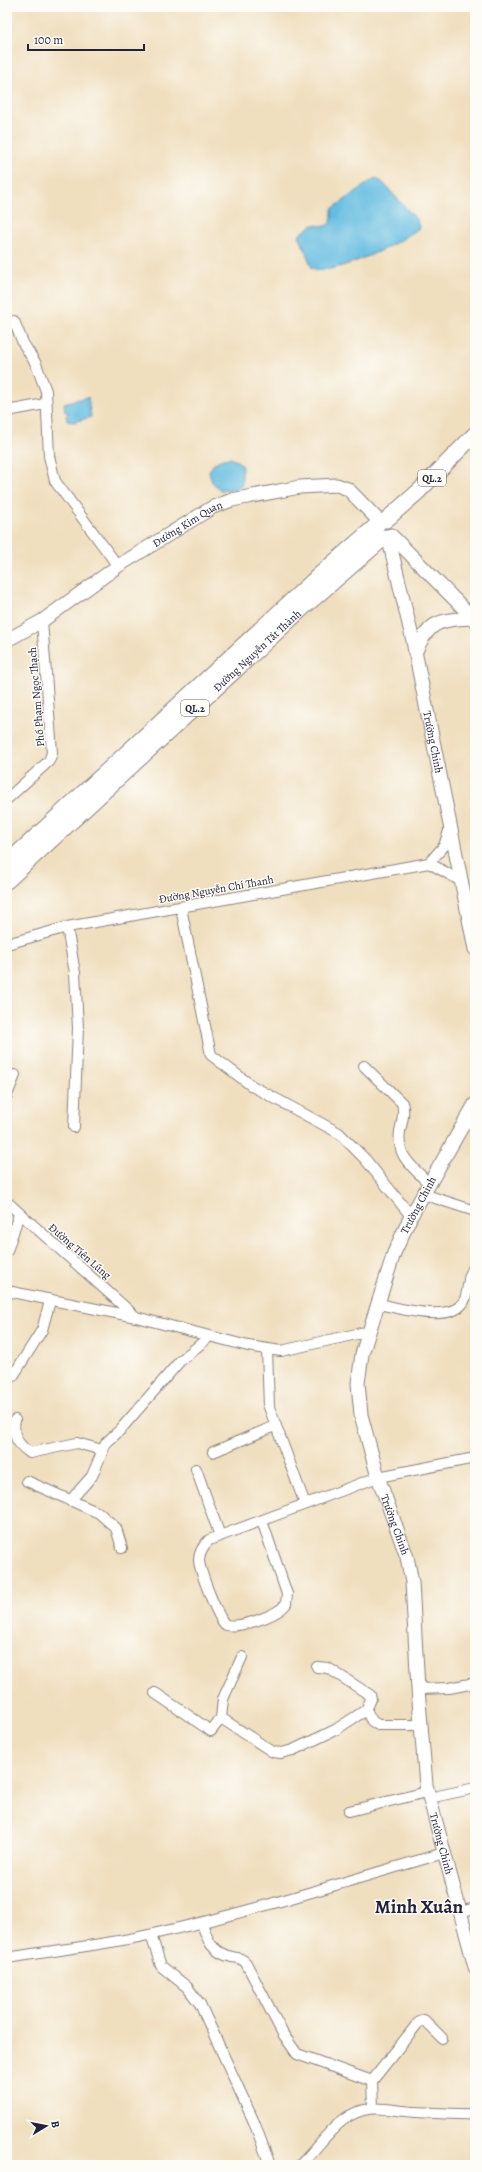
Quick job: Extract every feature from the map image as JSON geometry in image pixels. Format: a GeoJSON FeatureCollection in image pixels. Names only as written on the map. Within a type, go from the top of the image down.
{"type":"FeatureCollection","features":[{"type":"Feature","properties":{"kind":"highway","name":"QL.2"},"geometry":{"type":"LineString","coordinates":[[385,529],[424,485],[475,434]]}},
{"type":"Feature","properties":{"kind":"highway","name":"Đường Nguyễn Tất Thành"},"geometry":{"type":"LineString","coordinates":[[7,863],[322,572],[385,529]]}},
{"type":"Feature","properties":{"kind":"highway","name":"Đường Nguyễn Tất Thành"},"geometry":{"type":"LineString","coordinates":[[7,881],[305,606],[385,529]]}},
{"type":"Feature","properties":{"kind":"main road","name":"Đường Kim Quan"},"geometry":{"type":"LineString","coordinates":[[7,640],[42,622],[118,566],[213,507],[232,500],[300,487],[342,486],[360,500],[385,529],[474,619]]}},
{"type":"Feature","properties":{"kind":"main road","name":"Trường Chinh"},"geometry":{"type":"LineString","coordinates":[[385,529],[415,653],[475,949]]}},
{"type":"Feature","properties":{"kind":"main road"},"geometry":{"type":"LineString","coordinates":[[415,653],[423,635],[440,622],[474,619]]}},
{"type":"Feature","properties":{"kind":"main road","name":"Trường Chinh"},"geometry":{"type":"LineString","coordinates":[[475,1104],[411,1216],[394,1253],[362,1354],[358,1383],[361,1415],[378,1477],[407,1557],[412,1582],[420,1725],[428,1795],[475,1967]]}},
{"type":"Feature","properties":{"kind":"street"},"geometry":{"type":"LineString","coordinates":[[14,321],[23,343],[41,377],[46,391],[45,404],[49,456],[55,481],[118,566]]}},
{"type":"Feature","properties":{"kind":"street"},"geometry":{"type":"LineString","coordinates":[[7,411],[45,404]]}},
{"type":"Feature","properties":{"kind":"street","name":"Phố Phạm Ngọc Thạch"},"geometry":{"type":"LineString","coordinates":[[7,799],[49,761],[52,753],[42,622]]}},
{"type":"Feature","properties":{"kind":"street"},"geometry":{"type":"LineString","coordinates":[[451,826],[444,846],[429,863],[461,881]]}},
{"type":"Feature","properties":{"kind":"street","name":"Đường Nguyễn Chí Thanh"},"geometry":{"type":"LineString","coordinates":[[7,944],[67,927],[429,863]]}},
{"type":"Feature","properties":{"kind":"street"},"geometry":{"type":"LineString","coordinates":[[181,908],[211,1055],[252,1086],[339,1133],[365,1159],[411,1216]]}},
{"type":"Feature","properties":{"kind":"street"},"geometry":{"type":"LineString","coordinates":[[67,927],[75,973],[78,1028],[74,1127]]}},
{"type":"Feature","properties":{"kind":"street"},"geometry":{"type":"LineString","coordinates":[[364,1066],[402,1103],[404,1109],[399,1139],[401,1153],[426,1189],[475,1211]]}},
{"type":"Feature","properties":{"kind":"street"},"geometry":{"type":"LineString","coordinates":[[7,1095],[15,1075]]}},
{"type":"Feature","properties":{"kind":"street","name":"Đường Tiên Lũng"},"geometry":{"type":"LineString","coordinates":[[7,1202],[136,1317]]}},
{"type":"Feature","properties":{"kind":"street"},"geometry":{"type":"LineString","coordinates":[[7,1251],[19,1214]]}},
{"type":"Feature","properties":{"kind":"street"},"geometry":{"type":"LineString","coordinates":[[379,1304],[431,1314],[450,1310],[463,1303],[472,1271],[475,1267]]}},
{"type":"Feature","properties":{"kind":"street"},"geometry":{"type":"LineString","coordinates":[[7,1291],[50,1301],[136,1317],[209,1337],[281,1351],[370,1332]]}},
{"type":"Feature","properties":{"kind":"street"},"geometry":{"type":"LineString","coordinates":[[13,1376],[42,1330],[50,1301]]}},
{"type":"Feature","properties":{"kind":"street"},"geometry":{"type":"LineString","coordinates":[[70,1501],[92,1476],[102,1450],[180,1360],[209,1337]]}},
{"type":"Feature","properties":{"kind":"street"},"geometry":{"type":"LineString","coordinates":[[267,1349],[269,1407],[305,1504]]}},
{"type":"Feature","properties":{"kind":"street"},"geometry":{"type":"LineString","coordinates":[[15,1420],[14,1430],[16,1440],[30,1453],[77,1443],[102,1450]]}},
{"type":"Feature","properties":{"kind":"street"},"geometry":{"type":"LineString","coordinates":[[213,1452],[275,1426]]}},
{"type":"Feature","properties":{"kind":"street"},"geometry":{"type":"LineString","coordinates":[[262,1520],[287,1594],[286,1604],[274,1614],[234,1626],[226,1625],[221,1621],[199,1560],[203,1548],[209,1540],[262,1520],[378,1477],[475,1458]]}},
{"type":"Feature","properties":{"kind":"street"},"geometry":{"type":"LineString","coordinates":[[196,1469],[220,1536]]}},
{"type":"Feature","properties":{"kind":"street"},"geometry":{"type":"LineString","coordinates":[[27,1481],[99,1513],[108,1519],[116,1528],[122,1548]]}},
{"type":"Feature","properties":{"kind":"street"},"geometry":{"type":"LineString","coordinates":[[155,1693],[210,1731],[221,1718],[223,1699],[242,1657]]}},
{"type":"Feature","properties":{"kind":"street"},"geometry":{"type":"LineString","coordinates":[[221,1718],[273,1752],[281,1753],[320,1738],[366,1710],[371,1699],[370,1695],[328,1668],[317,1668]]}},
{"type":"Feature","properties":{"kind":"street"},"geometry":{"type":"LineString","coordinates":[[418,1689],[449,1688],[475,1682]]}},
{"type":"Feature","properties":{"kind":"street"},"geometry":{"type":"LineString","coordinates":[[366,1710],[372,1722],[378,1725],[420,1725]]}},
{"type":"Feature","properties":{"kind":"street"},"geometry":{"type":"LineString","coordinates":[[349,1812],[428,1795],[475,1788]]}},
{"type":"Feature","properties":{"kind":"street"},"geometry":{"type":"LineString","coordinates":[[7,1958],[152,1935],[202,1923],[332,1888],[444,1853]]}},
{"type":"Feature","properties":{"kind":"street"},"geometry":{"type":"LineString","coordinates":[[460,1912],[475,1908]]}},
{"type":"Feature","properties":{"kind":"street"},"geometry":{"type":"LineString","coordinates":[[202,1923],[211,1946],[216,1951],[224,1955],[243,1959],[246,1963],[283,2034],[297,2054],[372,2081]]}},
{"type":"Feature","properties":{"kind":"street"},"geometry":{"type":"LineString","coordinates":[[152,1935],[161,1966],[187,1987],[200,2004],[254,2122],[270,2165]]}},
{"type":"Feature","properties":{"kind":"street"},"geometry":{"type":"LineString","coordinates":[[373,2108],[372,2081],[422,2020],[442,2038]]}},
{"type":"Feature","properties":{"kind":"street"},"geometry":{"type":"LineString","coordinates":[[300,2165],[344,2120],[373,2108],[460,2115],[475,2114]]}},
{"type":"Feature","properties":{"kind":"water"},"geometry":{"type":"Polygon","coordinates":[[[375,178],[382,182],[417,220],[419,228],[398,242],[367,257],[335,268],[322,270],[312,268],[299,235],[312,225],[326,226],[330,223],[332,219],[332,209],[375,178]]]}},
{"type":"Feature","properties":{"kind":"water"},"geometry":{"type":"Polygon","coordinates":[[[88,397],[91,417],[74,422],[67,421],[66,416],[69,412],[65,412],[64,403],[88,397]]]}},
{"type":"Feature","properties":{"kind":"water"},"geometry":{"type":"Polygon","coordinates":[[[230,458],[242,465],[242,484],[236,490],[220,490],[212,482],[209,472],[217,462],[222,459],[230,458]]]}},
{"type":"Feature","properties":{"kind":"district","name":"Minh Xuân"},"geometry":{"type":"Point","coordinates":[419,1906]}}]}
